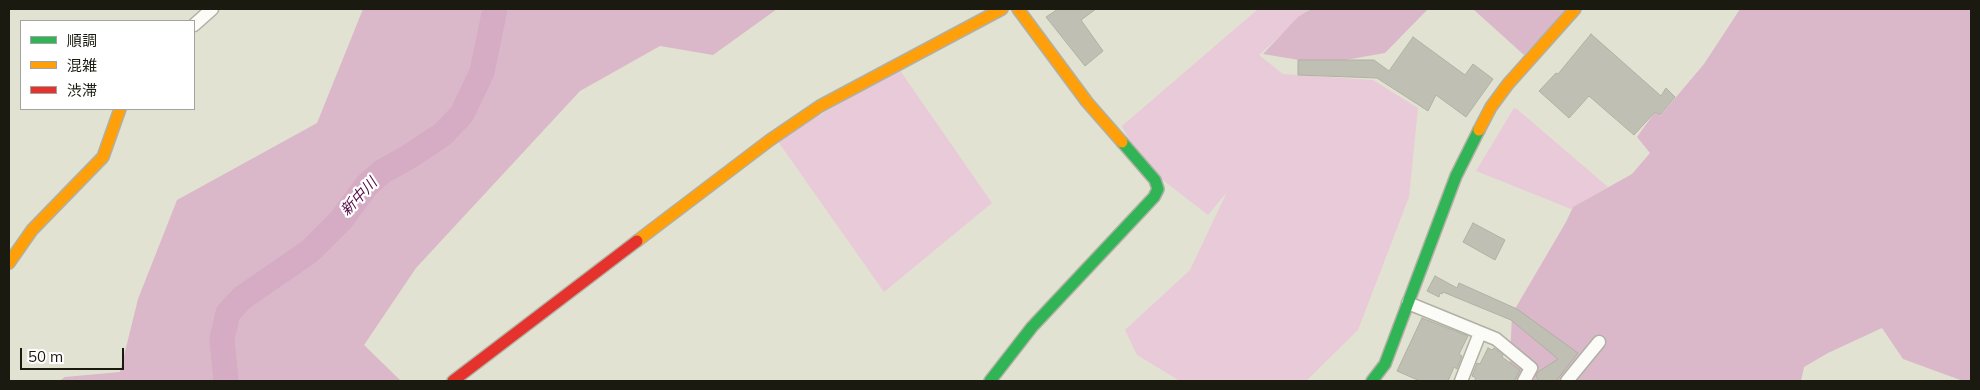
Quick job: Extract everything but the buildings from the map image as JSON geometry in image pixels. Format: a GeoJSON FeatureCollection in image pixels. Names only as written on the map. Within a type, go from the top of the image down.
{"type":"FeatureCollection","features":[{"type":"Feature","properties":{"kind":"street"},"geometry":{"type":"LineString","coordinates":[[195,24],[212,9]]}},
{"type":"Feature","properties":{"kind":"street"},"geometry":{"type":"LineString","coordinates":[[453,381],[784,130],[820,106],[1002,9]]}},
{"type":"Feature","properties":{"kind":"street"},"geometry":{"type":"LineString","coordinates":[[990,381],[1032,327],[1154,197],[1158,189],[1155,180],[1087,102],[1018,9]]}},
{"type":"Feature","properties":{"kind":"street"},"geometry":{"type":"LineString","coordinates":[[1372,381],[1385,364],[1456,176],[1491,107],[1508,84],[1576,9]]}},
{"type":"Feature","properties":{"kind":"street"},"geometry":{"type":"LineString","coordinates":[[9,263],[32,230],[103,157],[120,110]]}},
{"type":"Feature","properties":{"kind":"street"},"geometry":{"type":"LineString","coordinates":[[1408,303],[1496,339],[1531,368],[1524,381]]}},
{"type":"Feature","properties":{"kind":"street"},"geometry":{"type":"LineString","coordinates":[[1461,381],[1480,332]]}},
{"type":"Feature","properties":{"kind":"street"},"geometry":{"type":"LineString","coordinates":[[1567,381],[1599,342]]}},
{"type":"Feature","properties":{"kind":"shaded area"},"geometry":{"type":"Polygon","coordinates":[[[363,9],[777,9],[713,55],[660,46],[580,91],[416,268],[364,345],[401,381],[59,381],[65,377],[120,372],[138,299],[177,200],[317,123],[363,9]]]}},
{"type":"Feature","properties":{"kind":"shaded area"},"geometry":{"type":"Polygon","coordinates":[[[1258,9],[1310,9],[1259,55],[1283,74],[1373,80],[1418,108],[1409,197],[1358,330],[1306,381],[1180,381],[1137,355],[1125,330],[1190,270],[1227,192],[1208,215],[1142,164],[1122,126],[1258,9]]]}},
{"type":"Feature","properties":{"kind":"shaded area"},"geometry":{"type":"Polygon","coordinates":[[[1311,9],[1428,9],[1385,53],[1323,64],[1263,54],[1298,17],[1311,9]]]}},
{"type":"Feature","properties":{"kind":"shaded area"},"geometry":{"type":"Polygon","coordinates":[[[1473,9],[1567,9],[1524,55],[1473,9]]]}},
{"type":"Feature","properties":{"kind":"shaded area"},"geometry":{"type":"Polygon","coordinates":[[[1740,9],[1971,9],[1971,381],[1963,381],[1903,359],[1882,328],[1828,353],[1804,367],[1801,381],[1509,381],[1512,314],[1573,207],[1632,174],[1650,153],[1637,137],[1655,112],[1660,116],[1704,64],[1740,9]]]}},
{"type":"Feature","properties":{"kind":"shaded area"},"geometry":{"type":"Polygon","coordinates":[[[899,69],[992,203],[884,292],[777,140],[899,69]]]}},
{"type":"Feature","properties":{"kind":"shaded area"},"geometry":{"type":"Polygon","coordinates":[[[1514,108],[1608,187],[1571,209],[1476,171],[1514,108]]]}},
{"type":"Feature","properties":{"kind":"waterway","name":"新中川"},"geometry":{"type":"LineString","coordinates":[[226,381],[222,339],[228,313],[242,298],[310,251],[341,220],[367,185],[383,171],[407,158],[443,134],[462,114],[482,72],[495,9]]}},
{"type":"Feature","properties":{"kind":"traffic: fast"},"geometry":{"type":"LineString","coordinates":[[1372,381],[1385,364],[1456,176],[1479,130]]}},
{"type":"Feature","properties":{"kind":"traffic: fast"},"geometry":{"type":"LineString","coordinates":[[990,381],[1032,327],[1154,197],[1158,189],[1155,180],[1122,142]]}},
{"type":"Feature","properties":{"kind":"traffic: slow"},"geometry":{"type":"LineString","coordinates":[[637,241],[770,140],[820,106],[1002,9]]}},
{"type":"Feature","properties":{"kind":"traffic: slow"},"geometry":{"type":"LineString","coordinates":[[1018,9],[1087,102],[1122,142]]}},
{"type":"Feature","properties":{"kind":"traffic: slow"},"geometry":{"type":"LineString","coordinates":[[1479,130],[1491,107],[1508,84],[1575,9]]}},
{"type":"Feature","properties":{"kind":"traffic: slow"},"geometry":{"type":"LineString","coordinates":[[9,263],[32,230],[103,157],[120,110]]}},
{"type":"Feature","properties":{"kind":"traffic: jam"},"geometry":{"type":"LineString","coordinates":[[453,381],[637,241]]}}]}
